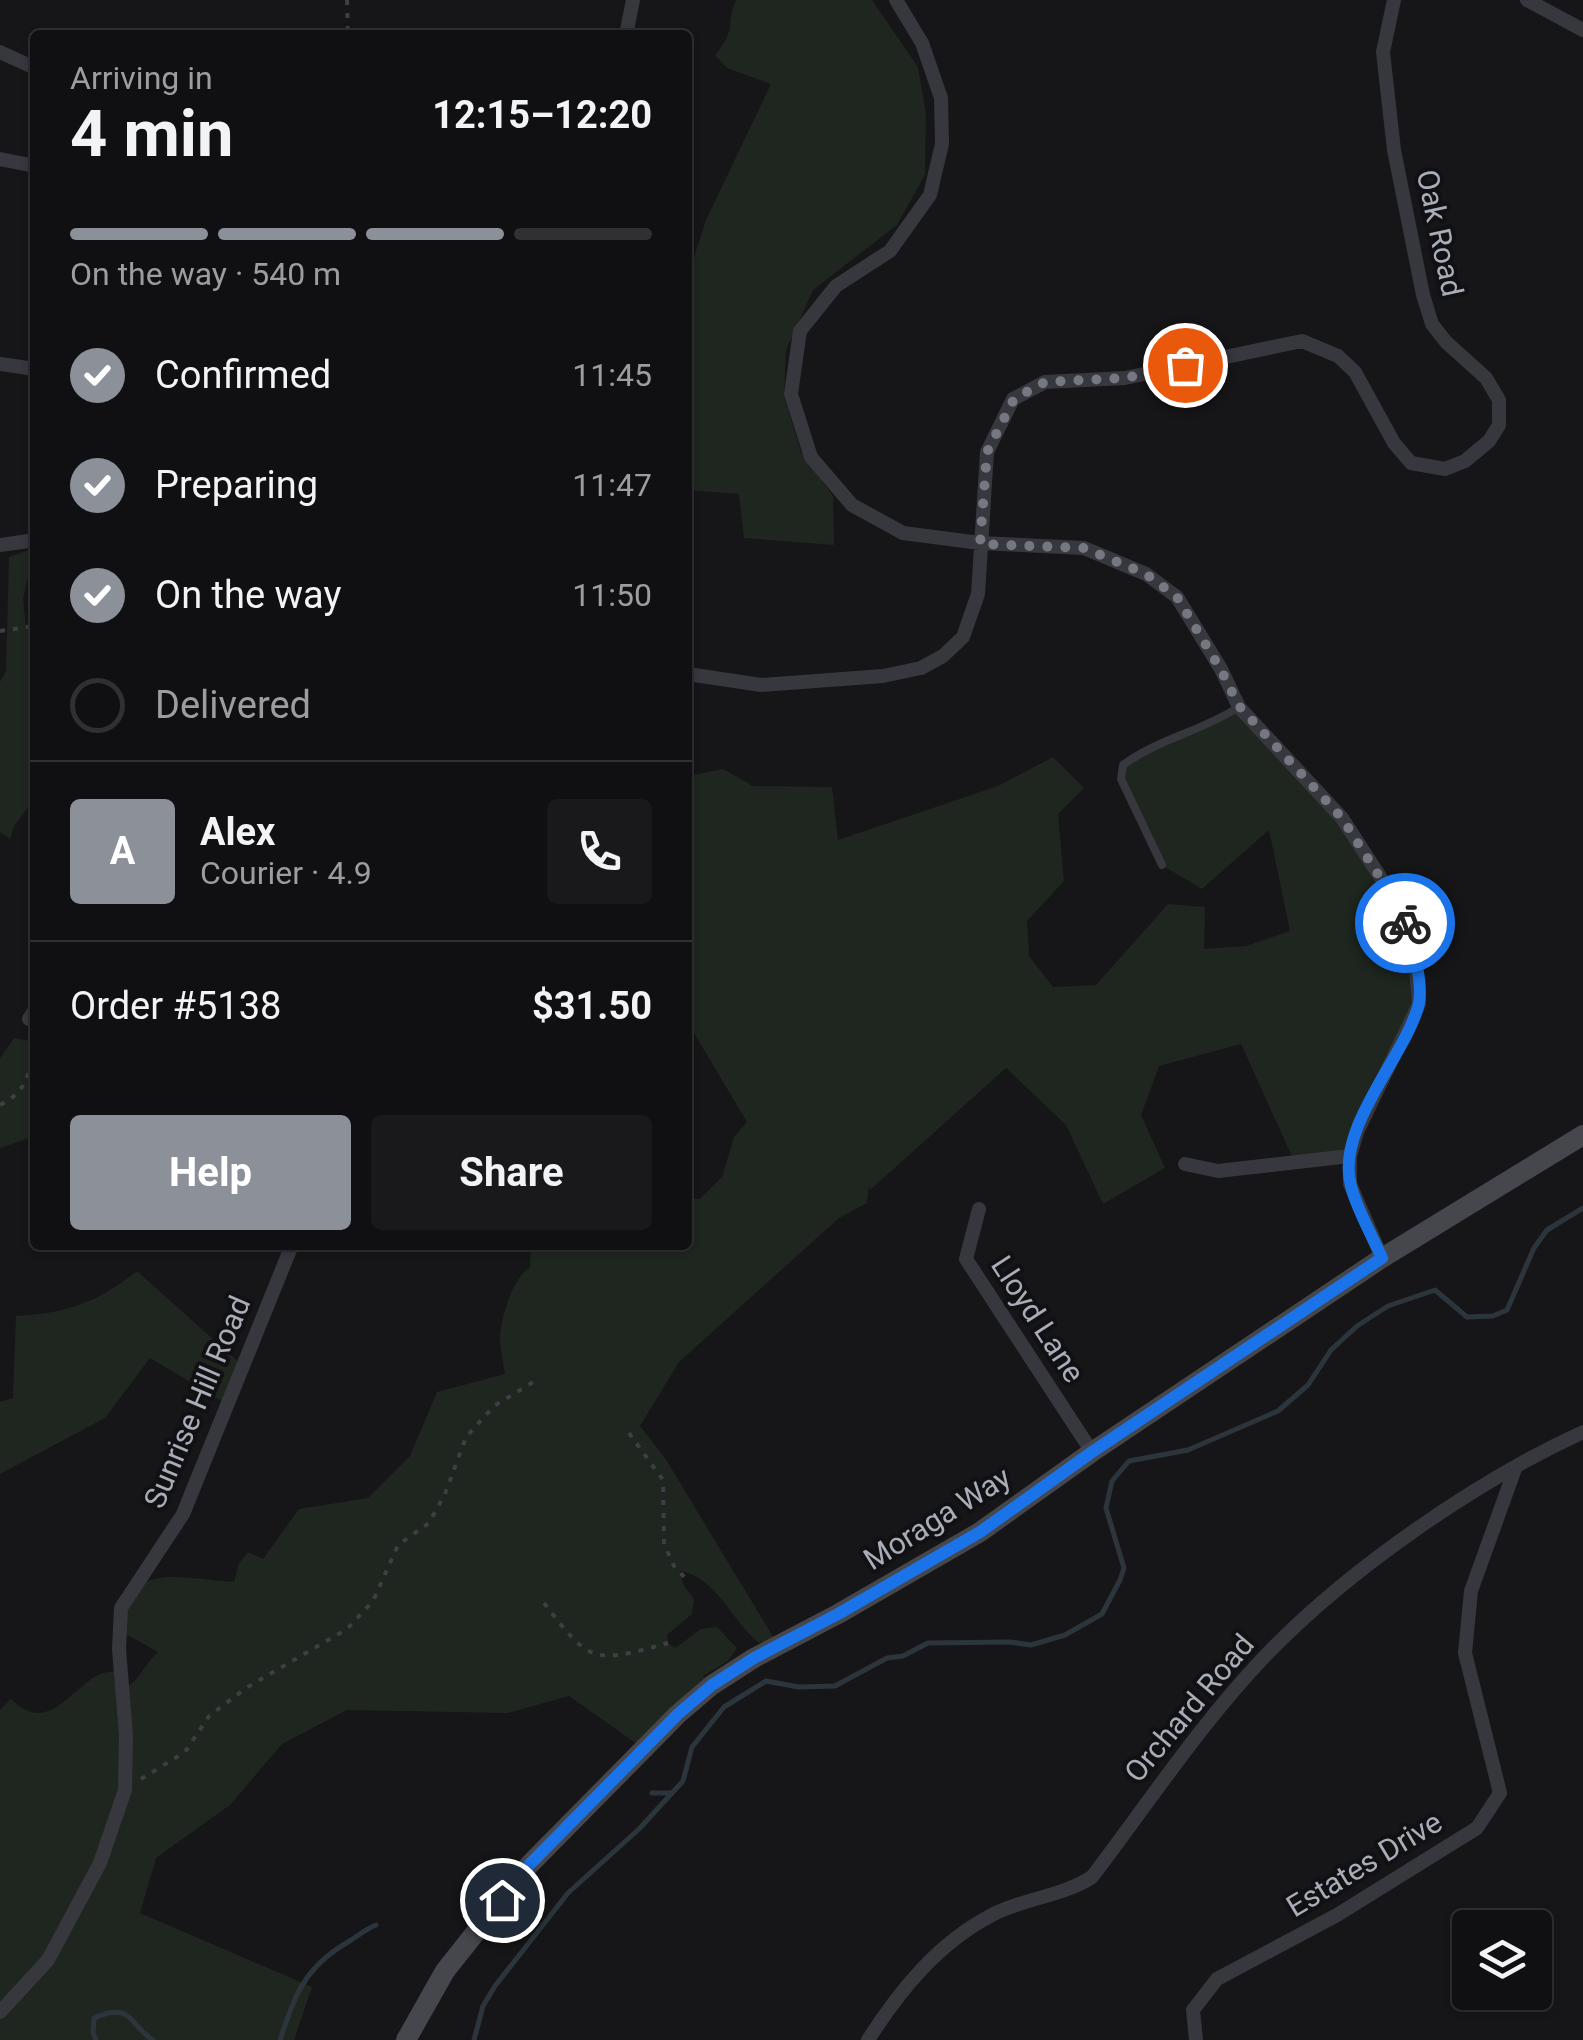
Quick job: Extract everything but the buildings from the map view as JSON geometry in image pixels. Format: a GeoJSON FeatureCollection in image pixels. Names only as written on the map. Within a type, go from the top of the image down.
{"type":"FeatureCollection","features":[{"type":"Feature","properties":{"kind":"main road","name":"Moraga Way"},"geometry":{"type":"LineString","coordinates":[[406,2040],[445,1971],[530,1864],[712,1685],[980,1532],[1092,1452],[1382,1258],[1583,1135]]}},
{"type":"Feature","properties":{"kind":"street"},"geometry":{"type":"LineString","coordinates":[[627,30],[633,0]]}},
{"type":"Feature","properties":{"kind":"street"},"geometry":{"type":"LineString","coordinates":[[896,0],[922,44],[940,98],[942,144],[930,195],[890,251],[836,286],[800,331],[791,394],[811,457],[852,505],[903,533],[980,544],[1084,548],[1146,574],[1177,597],[1239,706],[1342,818],[1400,909],[1415,956],[1420,1004],[1357,1132],[1350,1156],[1350,1184],[1382,1258]]}},
{"type":"Feature","properties":{"kind":"street","name":"Oak Road"},"geometry":{"type":"LineString","coordinates":[[692,675],[761,685],[882,676],[921,668],[944,656],[963,637],[978,594],[987,452],[1014,399],[1045,382],[1125,378],[1302,341],[1338,356],[1355,372],[1394,443],[1411,463],[1445,469],[1466,461],[1489,441],[1500,424],[1498,400],[1486,378],[1432,324],[1423,295],[1394,150],[1383,52],[1394,0]]}},
{"type":"Feature","properties":{"kind":"street"},"geometry":{"type":"LineString","coordinates":[[1527,0],[1583,30]]}},
{"type":"Feature","properties":{"kind":"street"},"geometry":{"type":"LineString","coordinates":[[0,52],[30,66]]}},
{"type":"Feature","properties":{"kind":"street"},"geometry":{"type":"LineString","coordinates":[[0,159],[30,165]]}},
{"type":"Feature","properties":{"kind":"street"},"geometry":{"type":"LineString","coordinates":[[0,364],[30,368]]}},
{"type":"Feature","properties":{"kind":"street"},"geometry":{"type":"LineString","coordinates":[[0,545],[30,541]]}},
{"type":"Feature","properties":{"kind":"street"},"geometry":{"type":"LineString","coordinates":[[1185,1164],[1218,1172],[1350,1156]]}},
{"type":"Feature","properties":{"kind":"street","name":"Lloyd Lane"},"geometry":{"type":"LineString","coordinates":[[979,1209],[966,1260],[1092,1452]]}},
{"type":"Feature","properties":{"kind":"street","name":"Sunrise Hill Road"},"geometry":{"type":"LineString","coordinates":[[0,2012],[48,1960],[100,1862],[125,1790],[121,1608],[183,1514],[290,1250]]}},
{"type":"Feature","properties":{"kind":"street","name":"Orchard Road"},"geometry":{"type":"LineString","coordinates":[[868,2040],[924,1965],[952,1941],[993,1914],[1072,1890],[1092,1877],[1208,1721],[1267,1654],[1338,1590],[1464,1496],[1583,1432]]}},
{"type":"Feature","properties":{"kind":"street","name":"Estates Drive"},"geometry":{"type":"LineString","coordinates":[[1196,2040],[1193,2010],[1217,1979],[1338,1915],[1478,1828],[1500,1792],[1465,1653],[1471,1592],[1515,1469]]}},
{"type":"Feature","properties":{"kind":"lane"},"geometry":{"type":"LineString","coordinates":[[1162,865],[1121,780],[1123,764],[1142,750],[1217,721],[1239,706]]}},
{"type":"Feature","properties":{"kind":"path"},"geometry":{"type":"LineString","coordinates":[[347,0],[348,30]]}},
{"type":"Feature","properties":{"kind":"path"},"geometry":{"type":"LineString","coordinates":[[0,631],[30,627]]}},
{"type":"Feature","properties":{"kind":"path"},"geometry":{"type":"LineString","coordinates":[[0,1106],[16,1097],[30,1069]]}},
{"type":"Feature","properties":{"kind":"path"},"geometry":{"type":"LineString","coordinates":[[125,1790],[185,1752],[209,1716],[246,1688],[347,1629],[374,1601],[398,1545],[429,1523],[466,1437],[494,1406],[538,1378]]}},
{"type":"Feature","properties":{"kind":"path"},"geometry":{"type":"LineString","coordinates":[[630,1434],[663,1480],[664,1544],[674,1566],[687,1580]]}},
{"type":"Feature","properties":{"kind":"path"},"geometry":{"type":"LineString","coordinates":[[544,1603],[577,1646],[605,1658],[668,1643]]}},
{"type":"Feature","properties":{"kind":"shaded area"},"geometry":{"type":"Polygon","coordinates":[[[736,0],[872,0],[918,67],[926,114],[925,175],[897,225],[813,290],[786,350],[784,396],[801,452],[833,496],[834,545],[744,538],[739,494],[692,490],[692,264],[706,220],[771,84],[727,68],[715,55],[729,32],[736,0]]]}},
{"type":"Feature","properties":{"kind":"shaded area"},"geometry":{"type":"Polygon","coordinates":[[[30,550],[23,599],[26,627],[30,627],[30,805],[14,826],[10,839],[0,832],[0,682],[6,671],[9,557],[30,550]]]}},
{"type":"Feature","properties":{"kind":"shaded area"},"geometry":{"type":"Polygon","coordinates":[[[1239,707],[1303,773],[1401,909],[1419,1004],[1350,1156],[1295,1163],[1241,1044],[1159,1066],[1141,1115],[1165,1168],[1103,1204],[1066,1125],[1006,1068],[870,1190],[869,1185],[867,1203],[839,1218],[679,1362],[640,1426],[665,1458],[775,1640],[759,1643],[714,1590],[680,1571],[683,1584],[694,1599],[692,1614],[667,1635],[668,1643],[675,1648],[701,1629],[717,1627],[737,1648],[728,1661],[703,1676],[712,1685],[644,1749],[569,1696],[508,1713],[347,1710],[282,1744],[230,1805],[156,1858],[140,1913],[312,1987],[294,2040],[0,2040],[0,1710],[11,1699],[24,1709],[46,1712],[96,1676],[120,1670],[123,1690],[158,1652],[120,1631],[132,1592],[159,1578],[234,1582],[239,1563],[248,1552],[263,1559],[299,1509],[368,1498],[410,1456],[437,1392],[505,1374],[500,1341],[502,1323],[513,1289],[530,1268],[531,1250],[692,1250],[692,1199],[700,1199],[722,1177],[734,1137],[747,1122],[692,1030],[692,775],[723,769],[753,786],[832,787],[838,840],[998,786],[1053,757],[1084,788],[1058,814],[1064,881],[1027,921],[1029,956],[1053,987],[1096,985],[1168,904],[1205,907],[1204,949],[1246,946],[1290,931],[1269,830],[1202,889],[1162,865],[1121,779],[1123,765],[1239,707]]]}},
{"type":"Feature","properties":{"kind":"shaded area"},"geometry":{"type":"Polygon","coordinates":[[[14,1038],[30,1041],[30,1138],[0,1148],[0,1058],[14,1038]]]}},
{"type":"Feature","properties":{"kind":"shaded area"},"geometry":{"type":"Polygon","coordinates":[[[137,1271],[243,1366],[227,1404],[150,1358],[105,1418],[0,1474],[0,1402],[13,1398],[16,1316],[81,1304],[137,1271]]]}},
{"type":"Feature","properties":{"kind":"waterway"},"geometry":{"type":"LineString","coordinates":[[474,2040],[483,2006],[495,1986],[568,1893],[639,1829],[683,1781],[692,1747],[724,1707],[766,1681],[799,1687],[835,1686],[887,1658],[903,1656],[928,1643],[1031,1645],[1065,1635],[1102,1614],[1124,1568],[1106,1508],[1112,1481],[1129,1461],[1188,1450],[1278,1411],[1308,1385],[1331,1350],[1357,1326],[1388,1306],[1435,1290],[1467,1317],[1493,1316],[1507,1310],[1534,1248],[1547,1230],[1583,1208]]}},
{"type":"Feature","properties":{"kind":"waterway"},"geometry":{"type":"LineString","coordinates":[[652,1793],[672,1793]]}},
{"type":"Feature","properties":{"kind":"waterway"},"geometry":{"type":"LineString","coordinates":[[280,2040],[297,1995],[321,1961],[376,1925]]}},
{"type":"Feature","properties":{"kind":"waterway"},"geometry":{"type":"LineString","coordinates":[[96,2040],[94,2018],[116,2012],[129,2017],[153,2040]]}},
{"type":"Feature","properties":{"kind":"way so far"},"geometry":{"type":"LineString","coordinates":[[1185,365],[1125,378],[1045,382],[1014,399],[987,452],[980,544],[1084,548],[1146,574],[1177,597],[1239,706],[1342,818],[1405,923]]}},
{"type":"Feature","properties":{"kind":"route"},"geometry":{"type":"LineString","coordinates":[[502,1900],[530,1864],[678,1714],[712,1685],[980,1532],[1092,1452],[1382,1258],[1350,1184],[1350,1156],[1357,1132],[1420,1004],[1415,956],[1405,923]]}}]}
